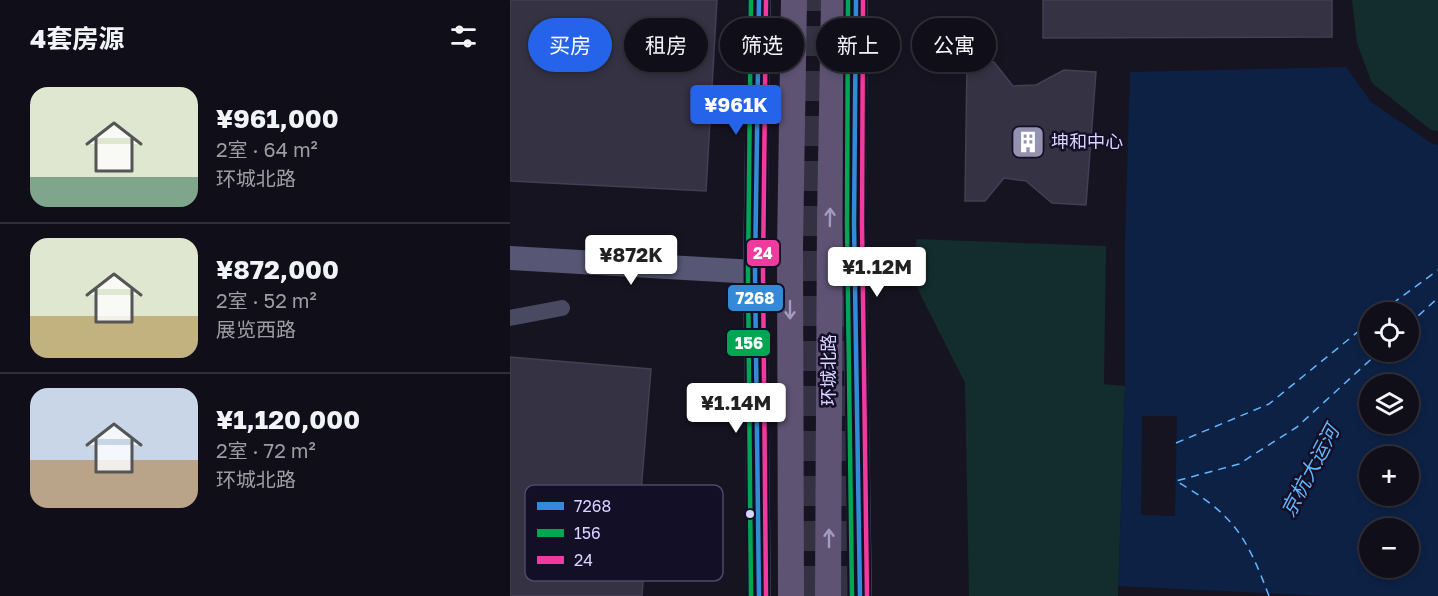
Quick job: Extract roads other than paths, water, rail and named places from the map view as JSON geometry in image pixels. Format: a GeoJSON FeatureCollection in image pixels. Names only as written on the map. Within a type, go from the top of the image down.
{"type":"FeatureCollection","features":[{"type":"Feature","properties":{"kind":"main road"},"geometry":{"type":"LineString","coordinates":[[759,0],[755,272],[759,596]]}},
{"type":"Feature","properties":{"kind":"main road"},"geometry":{"type":"LineString","coordinates":[[791,596],[789,247],[794,0]]}},
{"type":"Feature","properties":{"kind":"main road","name":"环城北路"},"geometry":{"type":"LineString","coordinates":[[828,596],[830,218],[834,0]]}},
{"type":"Feature","properties":{"kind":"main road","name":"环城北路"},"geometry":{"type":"LineString","coordinates":[[856,0],[854,224],[860,596]]}},
{"type":"Feature","properties":{"kind":"main road"},"geometry":{"type":"LineString","coordinates":[[510,258],[755,272]]}},
{"type":"Feature","properties":{"kind":"street"},"geometry":{"type":"LineString","coordinates":[[510,318],[562,308]]}},
{"type":"Feature","properties":{"kind":"water","name":"京杭大运河"},"geometry":{"type":"Polygon","coordinates":[[[1346,67],[1371,102],[1433,144],[1438,145],[1438,596],[1118,596],[1125,386],[1125,242],[1130,72],[1346,67]]]}},
{"type":"Feature","properties":{"kind":"tunnel"},"geometry":{"type":"LineString","coordinates":[[812,596],[813,0]]}},
{"type":"Feature","properties":{"kind":"tunnel"},"geometry":{"type":"LineString","coordinates":[[841,596],[842,284]]}},
{"type":"Feature","properties":{"kind":"place","name":"坤和中心"},"geometry":{"type":"Point","coordinates":[1028,142]}}]}
